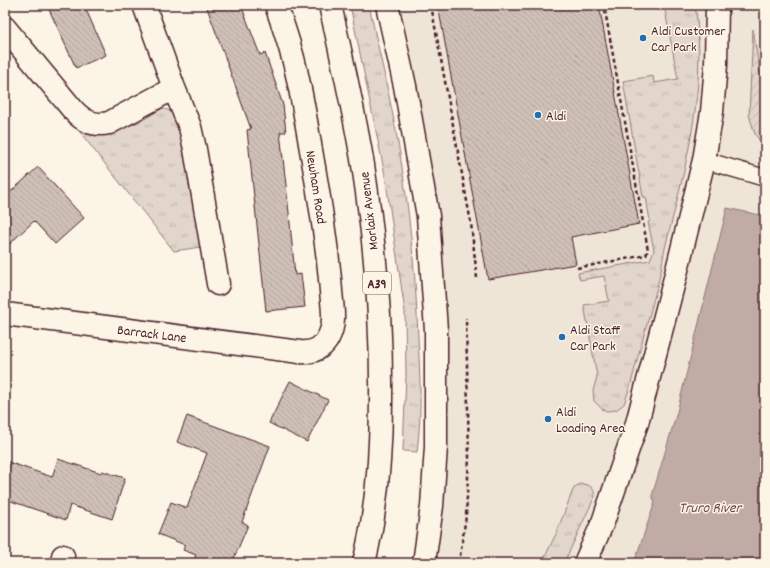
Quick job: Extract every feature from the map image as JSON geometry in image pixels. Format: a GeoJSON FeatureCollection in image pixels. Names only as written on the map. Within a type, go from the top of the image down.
{"type":"FeatureCollection","features":[{"type":"Feature","properties":{"kind":"main road"},"geometry":{"type":"LineString","coordinates":[[144,5],[174,88],[190,127],[218,284]]}},
{"type":"Feature","properties":{"kind":"main road","name":"Newham Road"},"geometry":{"type":"LineString","coordinates":[[276,5],[295,65],[301,93],[325,234],[333,318],[332,327],[325,343],[318,349],[309,352],[300,352]]}},
{"type":"Feature","properties":{"kind":"main road","name":"Morlaix Avenue"},"geometry":{"type":"LineString","coordinates":[[330,5],[363,165],[380,314],[382,369],[378,489],[369,545],[364,563]]}},
{"type":"Feature","properties":{"kind":"main road"},"geometry":{"type":"LineString","coordinates":[[388,5],[405,86],[428,216],[436,330],[436,447],[432,506],[424,563]]}},
{"type":"Feature","properties":{"kind":"main road"},"geometry":{"type":"LineString","coordinates":[[585,563],[603,522],[639,417],[704,160],[712,112],[718,5]]}},
{"type":"Feature","properties":{"kind":"main road"},"geometry":{"type":"LineString","coordinates":[[5,28],[74,111],[82,119],[87,121],[98,124],[110,123],[174,88]]}},
{"type":"Feature","properties":{"kind":"main road","name":"Barrack Lane"},"geometry":{"type":"LineString","coordinates":[[5,314],[300,352]]}},
{"type":"Feature","properties":{"kind":"lane"},"geometry":{"type":"LineString","coordinates":[[704,160],[765,178]]}},
{"type":"Feature","properties":{"kind":"path"},"geometry":{"type":"LineString","coordinates":[[431,5],[471,224],[477,278]]}},
{"type":"Feature","properties":{"kind":"path"},"geometry":{"type":"LineString","coordinates":[[577,268],[646,255],[648,250],[604,5]]}},
{"type":"Feature","properties":{"kind":"shaded area"},"geometry":{"type":"Polygon","coordinates":[[[387,5],[765,5],[765,216],[727,208],[677,412],[652,496],[655,502],[634,563],[424,563],[436,330],[387,5]]]}},
{"type":"Feature","properties":{"kind":"green space"},"geometry":{"type":"Polygon","coordinates":[[[350,5],[369,5],[400,153],[413,255],[417,316],[420,423],[417,452],[403,451],[406,375],[405,312],[385,175],[350,5]]]}},
{"type":"Feature","properties":{"kind":"green space"},"geometry":{"type":"Polygon","coordinates":[[[664,5],[695,5],[699,66],[693,126],[659,279],[630,387],[624,404],[616,410],[607,411],[602,409],[594,401],[593,391],[597,376],[584,305],[609,301],[604,276],[580,280],[578,273],[650,260],[654,250],[648,222],[650,221],[646,197],[643,197],[623,81],[653,76],[654,83],[678,79],[664,5]]]}},
{"type":"Feature","properties":{"kind":"green space"},"geometry":{"type":"Polygon","coordinates":[[[753,29],[765,105],[765,148],[755,134],[749,115],[753,29]]]}},
{"type":"Feature","properties":{"kind":"green space"},"geometry":{"type":"Polygon","coordinates":[[[163,108],[172,112],[180,132],[184,147],[201,247],[174,251],[75,126],[112,132],[139,122],[163,108]]]}},
{"type":"Feature","properties":{"kind":"green space"},"geometry":{"type":"Polygon","coordinates":[[[581,484],[591,487],[594,490],[595,496],[564,563],[542,563],[556,534],[573,490],[576,486],[581,484]]]}},
{"type":"Feature","properties":{"kind":"water","name":"Truro River"},"geometry":{"type":"Polygon","coordinates":[[[727,208],[765,216],[765,563],[634,563],[655,502],[652,496],[677,412],[727,208]]]}},
{"type":"Feature","properties":{"kind":"building"},"geometry":{"type":"Polygon","coordinates":[[[47,5],[84,5],[106,55],[76,68],[47,5]]]}},
{"type":"Feature","properties":{"kind":"building"},"geometry":{"type":"Polygon","coordinates":[[[206,5],[241,5],[260,55],[265,53],[283,105],[286,132],[280,132],[295,275],[301,274],[305,307],[266,311],[247,130],[251,129],[206,5]]]}},
{"type":"Feature","properties":{"kind":"building","name":"Aldi"},"geometry":{"type":"Polygon","coordinates":[[[438,5],[599,5],[639,224],[571,237],[576,264],[488,279],[438,5]]]}},
{"type":"Feature","properties":{"kind":"building"},"geometry":{"type":"Polygon","coordinates":[[[38,167],[84,218],[55,244],[34,221],[5,248],[5,197],[38,167]]]}},
{"type":"Feature","properties":{"kind":"building"},"geometry":{"type":"Polygon","coordinates":[[[290,381],[328,400],[307,442],[269,423],[290,381]]]}},
{"type":"Feature","properties":{"kind":"building"},"geometry":{"type":"Polygon","coordinates":[[[187,416],[270,446],[242,522],[248,525],[232,563],[192,563],[196,555],[183,550],[185,545],[158,534],[171,502],[187,508],[207,453],[177,442],[187,416]]]}},
{"type":"Feature","properties":{"kind":"building"},"geometry":{"type":"Polygon","coordinates":[[[58,459],[101,473],[102,471],[125,478],[112,519],[70,505],[66,520],[5,499],[5,461],[52,477],[58,459]]]}},
{"type":"Feature","properties":{"kind":"place","name":"Aldi Customer Car Park"},"geometry":{"type":"Point","coordinates":[643,38]}},
{"type":"Feature","properties":{"kind":"place","name":"Aldi"},"geometry":{"type":"Point","coordinates":[538,115]}},
{"type":"Feature","properties":{"kind":"place","name":"Aldi Staff Car Park"},"geometry":{"type":"Point","coordinates":[562,337]}},
{"type":"Feature","properties":{"kind":"place","name":"Aldi Loading Area"},"geometry":{"type":"Point","coordinates":[548,419]}}]}
